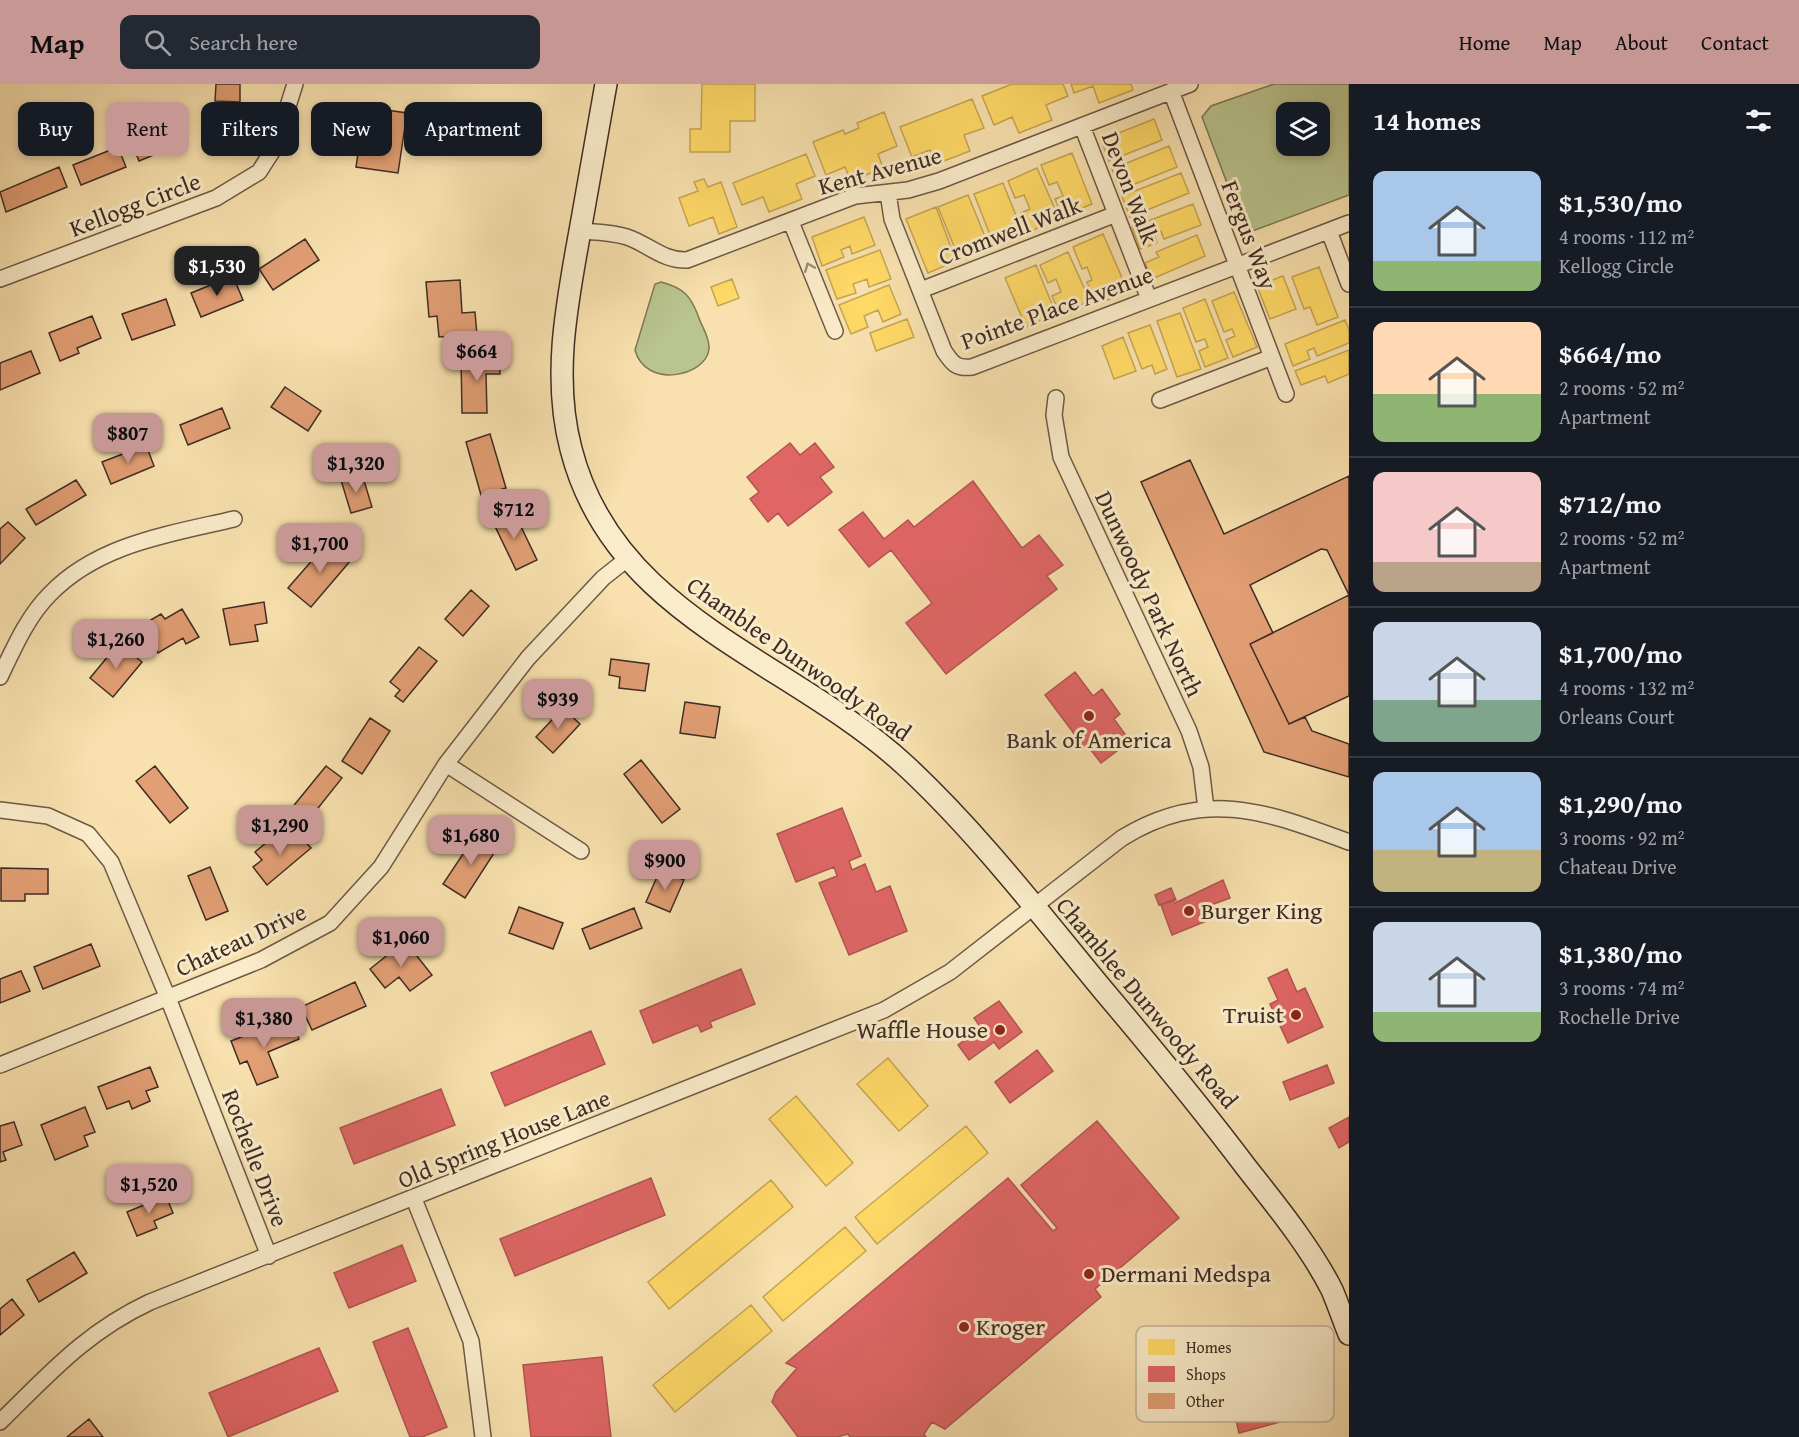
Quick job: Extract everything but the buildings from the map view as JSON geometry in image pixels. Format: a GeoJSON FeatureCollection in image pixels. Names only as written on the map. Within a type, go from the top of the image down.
{"type":"FeatureCollection","features":[{"type":"Feature","properties":{"kind":"street","name":"Kellogg Circle"},"geometry":{"type":"LineString","coordinates":[[0,279],[216,198],[259,172],[275,147],[295,84]]}},
{"type":"Feature","properties":{"kind":"street","name":"Chamblee Dunwoody Road"},"geometry":{"type":"LineString","coordinates":[[606,84],[580,231],[565,328],[561,372],[564,416],[571,451],[588,496],[602,524],[641,575],[685,612],[837,711],[896,757],[930,789],[1035,908],[1196,1100],[1280,1210],[1331,1288],[1349,1334]]}},
{"type":"Feature","properties":{"kind":"street","name":"Kent Avenue"},"geometry":{"type":"LineString","coordinates":[[580,231],[613,233],[628,237],[668,258],[687,261],[855,196],[888,193],[939,181],[1190,84]]}},
{"type":"Feature","properties":{"kind":"street","name":"Fergus Way"},"geometry":{"type":"LineString","coordinates":[[1171,92],[1286,394]]}},
{"type":"Feature","properties":{"kind":"street","name":"Devon Walk"},"geometry":{"type":"LineString","coordinates":[[1082,126],[1149,299]]}},
{"type":"Feature","properties":{"kind":"street","name":"Pointe Place Avenue"},"geometry":{"type":"LineString","coordinates":[[888,193],[892,219],[944,351],[954,365],[961,368],[972,366],[1349,223]]}},
{"type":"Feature","properties":{"kind":"street","name":"Cromwell Walk"},"geometry":{"type":"LineString","coordinates":[[921,290],[1116,214]]}},
{"type":"Feature","properties":{"kind":"street"},"geometry":{"type":"LineString","coordinates":[[791,222],[835,331]]}},
{"type":"Feature","properties":{"kind":"street"},"geometry":{"type":"LineString","coordinates":[[1329,231],[1349,284]]}},
{"type":"Feature","properties":{"kind":"street"},"geometry":{"type":"LineString","coordinates":[[1160,400],[1272,357]]}},
{"type":"Feature","properties":{"kind":"street","name":"Dunwoody Park North"},"geometry":{"type":"LineString","coordinates":[[1056,398],[1056,433],[1061,457],[1189,730],[1201,767],[1206,809]]}},
{"type":"Feature","properties":{"kind":"street"},"geometry":{"type":"LineString","coordinates":[[0,677],[22,632],[50,594],[88,564],[143,540],[234,519]]}},
{"type":"Feature","properties":{"kind":"street","name":"Chateau Drive"},"geometry":{"type":"LineString","coordinates":[[0,1065],[261,960],[330,923],[381,867],[446,764],[528,658],[603,578],[627,559]]}},
{"type":"Feature","properties":{"kind":"street"},"geometry":{"type":"LineString","coordinates":[[446,764],[581,851]]}},
{"type":"Feature","properties":{"kind":"street","name":"Old Spring House Lane"},"geometry":{"type":"LineString","coordinates":[[0,1422],[80,1344],[116,1318],[884,1010],[950,972],[1137,828],[1166,817],[1206,809],[1251,810],[1276,815],[1349,842]]}},
{"type":"Feature","properties":{"kind":"street","name":"Rochelle Drive"},"geometry":{"type":"LineString","coordinates":[[0,810],[48,816],[88,834],[111,862],[168,998],[268,1256]]}},
{"type":"Feature","properties":{"kind":"street"},"geometry":{"type":"LineString","coordinates":[[414,1198],[471,1341],[483,1437]]}},
{"type":"Feature","properties":{"kind":"green space"},"geometry":{"type":"Polygon","coordinates":[[[1274,84],[1349,84],[1349,195],[1250,232],[1244,228],[1202,117],[1211,106],[1274,84]]]}},
{"type":"Feature","properties":{"kind":"green space"},"geometry":{"type":"Polygon","coordinates":[[[661,282],[676,287],[690,299],[706,333],[709,345],[705,359],[698,366],[675,375],[650,370],[641,362],[635,350],[655,284],[661,282]]]}},
{"type":"Feature","properties":{"kind":"place","name":"Bank of America"},"geometry":{"type":"Point","coordinates":[1089,716]}},
{"type":"Feature","properties":{"kind":"place","name":"Burger King"},"geometry":{"type":"Point","coordinates":[1189,911]}},
{"type":"Feature","properties":{"kind":"place","name":"Truist"},"geometry":{"type":"Point","coordinates":[1296,1015]}},
{"type":"Feature","properties":{"kind":"place","name":"Waffle House"},"geometry":{"type":"Point","coordinates":[1000,1030]}},
{"type":"Feature","properties":{"kind":"place","name":"Dermani Medspa"},"geometry":{"type":"Point","coordinates":[1089,1274]}},
{"type":"Feature","properties":{"kind":"place","name":"Kroger"},"geometry":{"type":"Point","coordinates":[964,1327]}}]}
